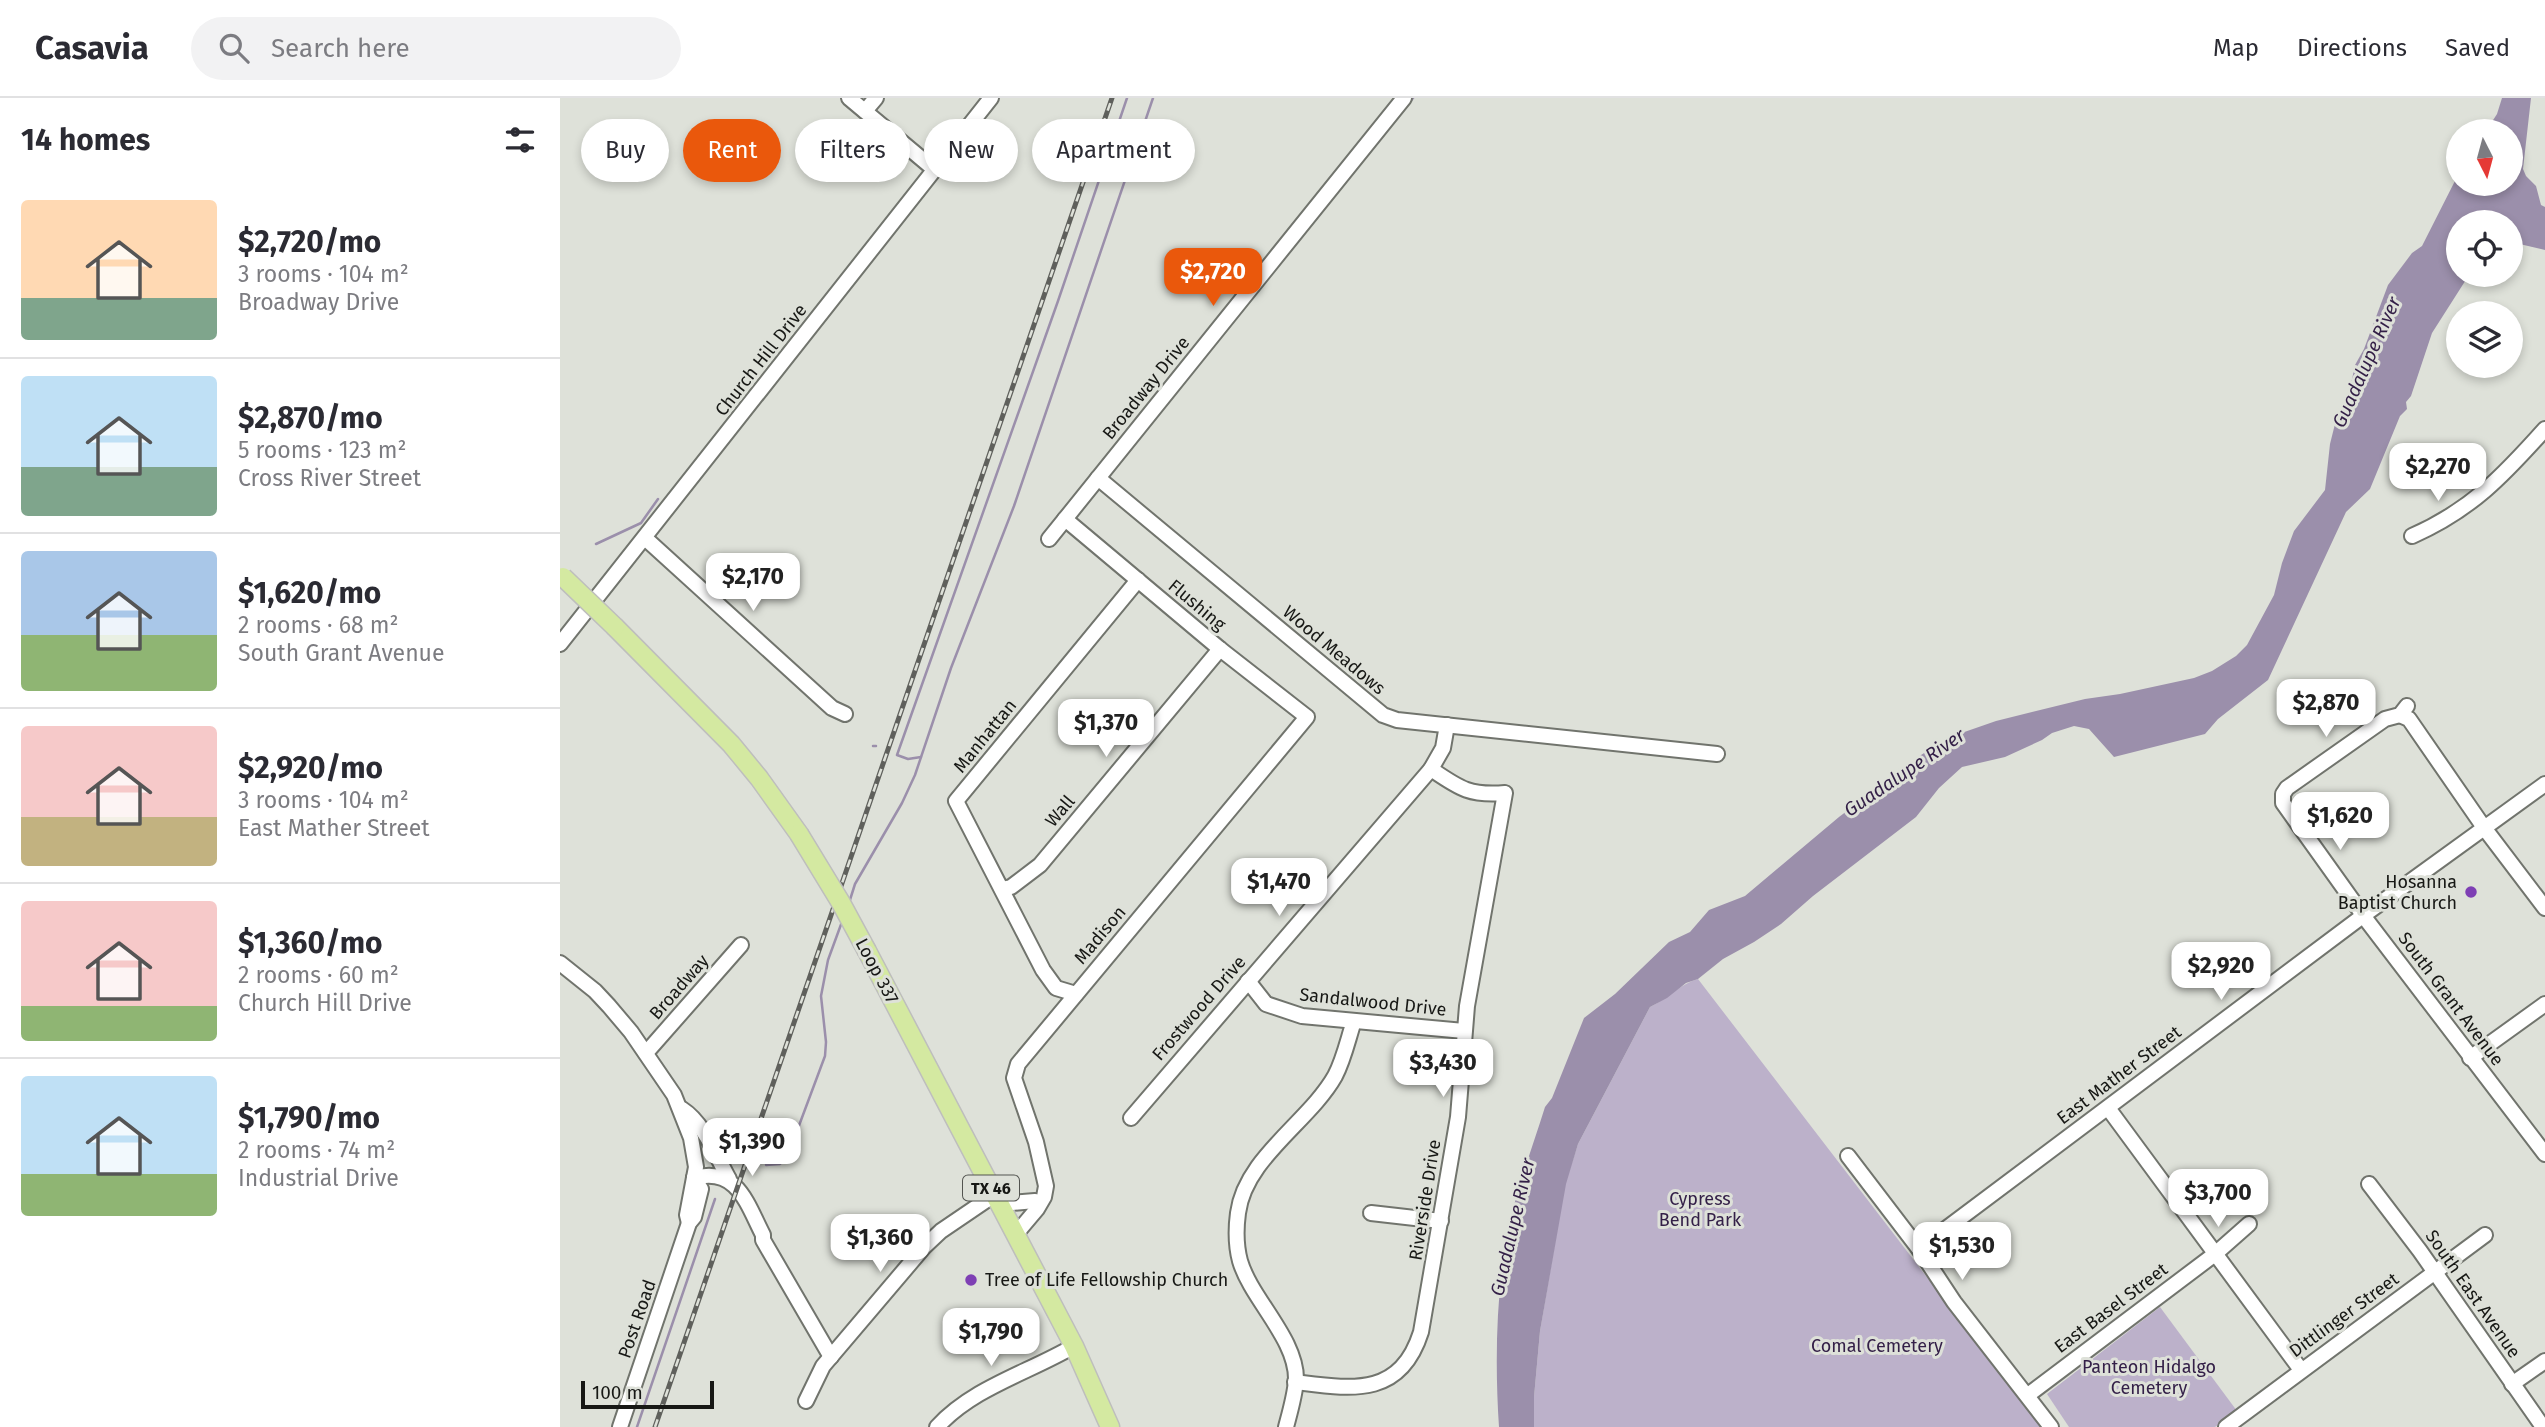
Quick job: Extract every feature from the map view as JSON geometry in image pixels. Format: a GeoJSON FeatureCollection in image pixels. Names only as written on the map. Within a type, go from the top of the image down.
{"type":"FeatureCollection","features":[{"type":"Feature","properties":{"kind":"main road","name":"Loop 337"},"geometry":{"type":"LineString","coordinates":[[562,576],[731,744],[799,834],[841,902],[867,951],[1074,1346],[1110,1427]]}},
{"type":"Feature","properties":{"kind":"street"},"geometry":{"type":"LineString","coordinates":[[849,98],[924,161]]}},
{"type":"Feature","properties":{"kind":"street"},"geometry":{"type":"LineString","coordinates":[[865,111],[876,98]]}},
{"type":"Feature","properties":{"kind":"street","name":"Church Hill Drive"},"geometry":{"type":"LineString","coordinates":[[975,119],[991,98]]}},
{"type":"Feature","properties":{"kind":"street","name":"Broadway Drive"},"geometry":{"type":"LineString","coordinates":[[1049,539],[1404,98]]}},
{"type":"Feature","properties":{"kind":"street","name":"Church Hill Drive"},"geometry":{"type":"LineString","coordinates":[[560,644],[926,182]]}},
{"type":"Feature","properties":{"kind":"street"},"geometry":{"type":"LineString","coordinates":[[2412,536],[2442,522],[2479,497],[2545,429]]}},
{"type":"Feature","properties":{"kind":"street","name":"Wood Meadows"},"geometry":{"type":"LineString","coordinates":[[1098,478],[1376,710],[1397,720],[1717,754]]}},
{"type":"Feature","properties":{"kind":"street","name":"Flushing"},"geometry":{"type":"LineString","coordinates":[[1065,519],[1220,649],[1307,717]]}},
{"type":"Feature","properties":{"kind":"street"},"geometry":{"type":"LineString","coordinates":[[645,538],[832,708],[845,714]]}},
{"type":"Feature","properties":{"kind":"street","name":"Manhattan"},"geometry":{"type":"LineString","coordinates":[[1076,994],[1056,988],[1050,981],[956,801],[1138,580]]}},
{"type":"Feature","properties":{"kind":"street","name":"Wall"},"geometry":{"type":"LineString","coordinates":[[1002,889],[1012,887],[1040,865],[1220,649]]}},
{"type":"Feature","properties":{"kind":"street","name":"South Grant Avenue"},"geometry":{"type":"LineString","coordinates":[[2485,829],[2403,710],[2385,719],[2287,788],[2283,797],[2285,807],[2364,915],[2545,1154]]}},
{"type":"Feature","properties":{"kind":"street","name":"Madison"},"geometry":{"type":"LineString","coordinates":[[1015,1235],[1037,1209],[1045,1192],[1045,1178],[1036,1142],[1015,1084],[1014,1074],[1018,1064],[1307,717]]}},
{"type":"Feature","properties":{"kind":"street","name":"Frostwood Drive"},"geometry":{"type":"LineString","coordinates":[[1130,1118],[1431,769],[1443,748],[1447,725]]}},
{"type":"Feature","properties":{"kind":"street","name":"Riverside Drive"},"geometry":{"type":"LineString","coordinates":[[1295,1382],[1358,1388],[1380,1383],[1401,1369],[1411,1357],[1421,1332],[1462,1088],[1464,1031],[1504,793],[1488,794],[1460,789],[1431,769]]}},
{"type":"Feature","properties":{"kind":"street","name":"East Mather Street"},"geometry":{"type":"LineString","coordinates":[[1919,1249],[2364,915],[2545,784]]}},
{"type":"Feature","properties":{"kind":"street"},"geometry":{"type":"LineString","coordinates":[[2485,829],[2545,908]]}},
{"type":"Feature","properties":{"kind":"street","name":"Broadway"},"geometry":{"type":"LineString","coordinates":[[646,1053],[741,945]]}},
{"type":"Feature","properties":{"kind":"street"},"geometry":{"type":"LineString","coordinates":[[560,963],[595,991],[625,1025],[680,1107],[695,1157],[694,1178]]}},
{"type":"Feature","properties":{"kind":"street","name":"Sandalwood Drive"},"geometry":{"type":"LineString","coordinates":[[1248,981],[1266,1004],[1302,1016],[1464,1031]]}},
{"type":"Feature","properties":{"kind":"street"},"geometry":{"type":"LineString","coordinates":[[2470,1058],[2545,1004]]}},
{"type":"Feature","properties":{"kind":"street"},"geometry":{"type":"LineString","coordinates":[[1286,1427],[1295,1382],[1290,1354],[1239,1258],[1239,1205],[1254,1175],[1269,1154],[1335,1077],[1354,1021]]}},
{"type":"Feature","properties":{"kind":"street"},"geometry":{"type":"LineString","coordinates":[[680,1107],[691,1115],[729,1179],[735,1184],[756,1221],[763,1240],[831,1357]]}},
{"type":"Feature","properties":{"kind":"street"},"geometry":{"type":"LineString","coordinates":[[2108,1108],[2301,1370]]}},
{"type":"Feature","properties":{"kind":"street"},"geometry":{"type":"LineString","coordinates":[[1848,1156],[1919,1249],[1954,1302],[2051,1427]]}},
{"type":"Feature","properties":{"kind":"street"},"geometry":{"type":"LineString","coordinates":[[694,1178],[712,1175],[729,1179]]}},
{"type":"Feature","properties":{"kind":"street"},"geometry":{"type":"LineString","coordinates":[[694,1178],[726,1187],[758,1238],[763,1240]]}},
{"type":"Feature","properties":{"kind":"street","name":"Post Road"},"geometry":{"type":"LineString","coordinates":[[620,1427],[689,1223],[687,1216],[694,1178]]}},
{"type":"Feature","properties":{"kind":"street","name":"South East Avenue"},"geometry":{"type":"LineString","coordinates":[[2369,1184],[2435,1272],[2543,1427]]}},
{"type":"Feature","properties":{"kind":"street"},"geometry":{"type":"LineString","coordinates":[[806,1401],[823,1366],[924,1247],[941,1231],[956,1220],[997,1199],[1038,1203]]}},
{"type":"Feature","properties":{"kind":"street"},"geometry":{"type":"LineString","coordinates":[[1371,1213],[1441,1221]]}},
{"type":"Feature","properties":{"kind":"street","name":"East Basel Street"},"geometry":{"type":"LineString","coordinates":[[2028,1395],[2215,1254],[2249,1224]]}},
{"type":"Feature","properties":{"kind":"street","name":"Dittlinger Street"},"geometry":{"type":"LineString","coordinates":[[2226,1427],[2485,1235]]}},
{"type":"Feature","properties":{"kind":"street"},"geometry":{"type":"LineString","coordinates":[[937,1427],[951,1413],[981,1392],[1074,1346]]}},
{"type":"Feature","properties":{"kind":"street"},"geometry":{"type":"LineString","coordinates":[[2512,1384],[2545,1361]]}},
{"type":"Feature","properties":{"kind":"green space","name":"Cypress Bend Park"},"geometry":{"type":"Polygon","coordinates":[[[1698,979],[2042,1427],[1534,1427],[1540,1331],[1565,1184],[1578,1144],[1650,1007],[1698,979]]]}},
{"type":"Feature","properties":{"kind":"green space","name":"Panteon Hidalgo Cemetery"},"geometry":{"type":"Polygon","coordinates":[[[2160,1307],[2237,1411],[2215,1427],[2069,1427],[2047,1394],[2160,1307]]]}},
{"type":"Feature","properties":{"kind":"water"},"geometry":{"type":"Polygon","coordinates":[[[2502,98],[2531,98],[2524,160],[2524,119],[2494,119],[2502,98]]]}},
{"type":"Feature","properties":{"kind":"water","name":"Guadalupe River"},"geometry":{"type":"Polygon","coordinates":[[[2524,171],[2536,186],[2541,205],[2545,207],[2545,250],[2523,245],[2523,210],[2446,210],[2446,287],[2461,287],[2452,301],[2446,301],[2446,311],[2432,333],[2411,396],[2406,402],[2407,409],[2400,416],[2370,489],[2346,512],[2268,680],[2218,719],[2205,734],[2114,757],[2089,729],[2074,726],[2052,733],[2005,757],[1962,767],[1939,788],[1916,817],[1781,924],[1650,1007],[1578,1144],[1566,1184],[1540,1331],[1534,1427],[1499,1427],[1498,1313],[1508,1228],[1545,1107],[1552,1098],[1584,1018],[1615,994],[1669,942],[1690,932],[1709,910],[1745,896],[1839,817],[1921,755],[1950,737],[1996,721],[2085,699],[2194,678],[2212,671],[2236,656],[2247,645],[2274,595],[2294,531],[2325,490],[2330,444],[2338,412],[2350,389],[2355,365],[2364,349],[2388,285],[2412,253],[2422,246],[2447,196],[2524,196],[2524,171]]]}},
{"type":"Feature","properties":{"kind":"waterway"},"geometry":{"type":"LineString","coordinates":[[921,757],[908,759],[897,755],[1127,98]]}},
{"type":"Feature","properties":{"kind":"waterway"},"geometry":{"type":"LineString","coordinates":[[849,903],[855,884],[902,803],[915,775],[951,668],[1014,506],[1153,98]]}},
{"type":"Feature","properties":{"kind":"waterway"},"geometry":{"type":"LineString","coordinates":[[1388,107],[1395,98]]}},
{"type":"Feature","properties":{"kind":"waterway"},"geometry":{"type":"LineString","coordinates":[[1381,137],[1413,98]]}},
{"type":"Feature","properties":{"kind":"waterway"},"geometry":{"type":"LineString","coordinates":[[596,544],[641,523],[658,499]]}},
{"type":"Feature","properties":{"kind":"waterway"},"geometry":{"type":"LineString","coordinates":[[766,1165],[780,1164],[788,1155],[825,1056],[821,996],[828,960],[843,919]]}},
{"type":"Feature","properties":{"kind":"waterway"},"geometry":{"type":"LineString","coordinates":[[637,1427],[715,1199]]}},
{"type":"Feature","properties":{"kind":"railway"},"geometry":{"type":"LineString","coordinates":[[655,1427],[1112,98]]}},
{"type":"Feature","properties":{"kind":"place","name":"Hosanna Baptist Church"},"geometry":{"type":"Point","coordinates":[2471,892]}},
{"type":"Feature","properties":{"kind":"place","name":"Tree of Life Fellowship Church"},"geometry":{"type":"Point","coordinates":[971,1280]}},
{"type":"Feature","properties":{"kind":"park label","name":"Comal Cemetery"},"geometry":{"type":"Point","coordinates":[1877,1346]}}]}
